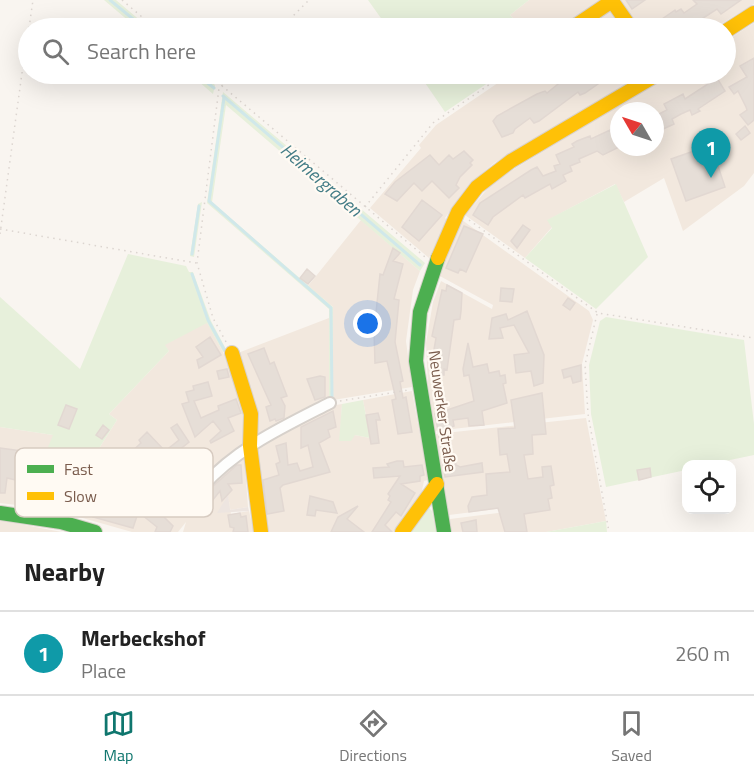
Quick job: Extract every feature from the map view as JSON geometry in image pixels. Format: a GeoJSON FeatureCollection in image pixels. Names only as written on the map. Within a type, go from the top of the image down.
{"type":"FeatureCollection","features":[{"type":"Feature","properties":{"kind":"street"},"geometry":{"type":"LineString","coordinates":[[587,18],[612,1],[624,18]]}},
{"type":"Feature","properties":{"kind":"street"},"geometry":{"type":"LineString","coordinates":[[736,25],[754,13]]}},
{"type":"Feature","properties":{"kind":"street","name":"Neuwerker Straße"},"geometry":{"type":"LineString","coordinates":[[402,532],[437,484],[417,361],[420,312],[434,265],[458,212],[477,187],[511,160],[641,84]]}},
{"type":"Feature","properties":{"kind":"street"},"geometry":{"type":"LineString","coordinates":[[232,353],[251,414],[250,446],[256,509],[261,532]]}},
{"type":"Feature","properties":{"kind":"street"},"geometry":{"type":"LineString","coordinates":[[213,475],[220,467],[250,446],[330,403]]}},
{"type":"Feature","properties":{"kind":"street"},"geometry":{"type":"LineString","coordinates":[[437,484],[444,532]]}},
{"type":"Feature","properties":{"kind":"street"},"geometry":{"type":"LineString","coordinates":[[0,513],[15,515]]}},
{"type":"Feature","properties":{"kind":"street"},"geometry":{"type":"LineString","coordinates":[[27,517],[61,522],[95,532]]}},
{"type":"Feature","properties":{"kind":"path"},"geometry":{"type":"LineString","coordinates":[[31,18],[33,0]]}},
{"type":"Feature","properties":{"kind":"path"},"geometry":{"type":"LineString","coordinates":[[122,0],[143,18]]}},
{"type":"Feature","properties":{"kind":"path"},"geometry":{"type":"LineString","coordinates":[[291,18],[309,0]]}},
{"type":"Feature","properties":{"kind":"path"},"geometry":{"type":"LineString","coordinates":[[0,234],[21,84]]}},
{"type":"Feature","properties":{"kind":"path"},"geometry":{"type":"LineString","coordinates":[[365,207],[433,123],[490,84]]}},
{"type":"Feature","properties":{"kind":"path"},"geometry":{"type":"LineString","coordinates":[[232,353],[213,318],[197,263],[219,88],[222,85],[434,265]]}},
{"type":"Feature","properties":{"kind":"path"},"geometry":{"type":"LineString","coordinates":[[458,212],[598,313],[754,338]]}},
{"type":"Feature","properties":{"kind":"path"},"geometry":{"type":"LineString","coordinates":[[0,229],[197,263]]}},
{"type":"Feature","properties":{"kind":"path"},"geometry":{"type":"LineString","coordinates":[[598,313],[585,365],[588,414],[609,532]]}},
{"type":"Feature","properties":{"kind":"path"},"geometry":{"type":"LineString","coordinates":[[330,403],[421,388]]}},
{"type":"Feature","properties":{"kind":"shaded area"},"geometry":{"type":"Polygon","coordinates":[[[529,0],[605,0],[581,18],[513,18],[510,15],[529,0]]]}},
{"type":"Feature","properties":{"kind":"shaded area"},"geometry":{"type":"Polygon","coordinates":[[[616,0],[754,0],[754,4],[731,18],[628,18],[616,0]]]}},
{"type":"Feature","properties":{"kind":"shaded area"},"geometry":{"type":"Polygon","coordinates":[[[602,11],[618,13],[621,18],[592,18],[602,11]]]}},
{"type":"Feature","properties":{"kind":"shaded area"},"geometry":{"type":"Polygon","coordinates":[[[754,23],[754,173],[744,186],[683,231],[664,178],[624,202],[615,184],[548,220],[552,227],[525,258],[465,215],[490,186],[610,111],[610,156],[664,156],[664,102],[625,102],[655,84],[736,84],[736,35],[754,23]]]}},
{"type":"Feature","properties":{"kind":"shaded area"},"geometry":{"type":"Polygon","coordinates":[[[496,84],[628,84],[494,163],[470,184],[445,218],[447,220],[429,258],[370,208],[421,148],[419,145],[436,125],[496,84]]]}},
{"type":"Feature","properties":{"kind":"shaded area"},"geometry":{"type":"Polygon","coordinates":[[[361,220],[420,271],[413,290],[406,341],[412,387],[333,400],[333,307],[308,286],[361,220]]]}},
{"type":"Feature","properties":{"kind":"shaded area"},"geometry":{"type":"Polygon","coordinates":[[[462,220],[589,311],[593,320],[582,364],[585,414],[435,431],[428,384],[426,343],[433,302],[441,281],[492,309],[493,305],[438,275],[462,220]]]}},
{"type":"Feature","properties":{"kind":"shaded area"},"geometry":{"type":"Polygon","coordinates":[[[329,318],[329,401],[258,438],[256,413],[238,353],[329,318]]]}},
{"type":"Feature","properties":{"kind":"shaded area"},"geometry":{"type":"Polygon","coordinates":[[[207,322],[223,352],[245,414],[244,453],[248,507],[230,510],[231,514],[249,511],[254,532],[183,532],[186,522],[178,532],[132,532],[79,517],[213,517],[213,448],[99,448],[117,420],[109,414],[169,351],[164,345],[207,322]]]}},
{"type":"Feature","properties":{"kind":"shaded area"},"geometry":{"type":"Polygon","coordinates":[[[412,391],[428,480],[424,481],[421,495],[398,532],[266,532],[256,444],[329,406],[342,404],[340,440],[355,435],[370,438],[363,400],[412,391]]]}},
{"type":"Feature","properties":{"kind":"shaded area"},"geometry":{"type":"Polygon","coordinates":[[[586,418],[606,521],[546,532],[452,532],[450,519],[514,511],[513,507],[449,515],[436,434],[586,418]]]}},
{"type":"Feature","properties":{"kind":"shaded area"},"geometry":{"type":"Polygon","coordinates":[[[0,427],[53,435],[64,448],[15,448],[15,505],[0,503],[0,427]]]}},
{"type":"Feature","properties":{"kind":"shaded area"},"geometry":{"type":"Polygon","coordinates":[[[228,495],[230,510],[248,507],[249,511],[217,513],[228,495]]]}},
{"type":"Feature","properties":{"kind":"shaded area"},"geometry":{"type":"Polygon","coordinates":[[[0,521],[14,523],[62,532],[0,532],[0,521]]]}},
{"type":"Feature","properties":{"kind":"green space"},"geometry":{"type":"Polygon","coordinates":[[[104,0],[116,0],[137,18],[125,18],[104,0]]]}},
{"type":"Feature","properties":{"kind":"green space"},"geometry":{"type":"Polygon","coordinates":[[[368,0],[529,0],[510,15],[513,18],[381,18],[368,0]]]}},
{"type":"Feature","properties":{"kind":"green space"},"geometry":{"type":"Polygon","coordinates":[[[202,84],[215,85],[213,94],[202,84]]]}},
{"type":"Feature","properties":{"kind":"green space"},"geometry":{"type":"Polygon","coordinates":[[[426,84],[486,84],[445,112],[426,84]]]}},
{"type":"Feature","properties":{"kind":"green space"},"geometry":{"type":"Polygon","coordinates":[[[223,92],[425,263],[420,271],[226,105],[212,202],[333,307],[333,400],[329,401],[329,309],[207,203],[223,92]]]}},
{"type":"Feature","properties":{"kind":"green space"},"geometry":{"type":"Polygon","coordinates":[[[616,184],[648,257],[596,309],[525,258],[552,228],[547,220],[616,184]]]}},
{"type":"Feature","properties":{"kind":"green space"},"geometry":{"type":"Polygon","coordinates":[[[202,202],[194,257],[190,256],[198,204],[202,202]]]}},
{"type":"Feature","properties":{"kind":"green space"},"geometry":{"type":"Polygon","coordinates":[[[128,254],[186,266],[189,272],[193,272],[211,321],[227,351],[223,352],[207,323],[165,345],[169,351],[109,414],[117,420],[99,448],[48,448],[53,435],[0,427],[0,297],[80,369],[128,254]]]}},
{"type":"Feature","properties":{"kind":"green space"},"geometry":{"type":"Polygon","coordinates":[[[606,317],[744,340],[754,424],[754,455],[730,460],[682,460],[682,471],[606,487],[591,414],[589,365],[600,321],[606,317]]]}},
{"type":"Feature","properties":{"kind":"green space"},"geometry":{"type":"Polygon","coordinates":[[[363,400],[370,438],[355,435],[351,441],[339,441],[342,404],[363,400]]]}},
{"type":"Feature","properties":{"kind":"green space"},"geometry":{"type":"Polygon","coordinates":[[[429,508],[432,511],[436,532],[408,532],[429,508]]]}},
{"type":"Feature","properties":{"kind":"green space"},"geometry":{"type":"Polygon","coordinates":[[[606,521],[607,532],[546,532],[606,521]]]}},
{"type":"Feature","properties":{"kind":"building"},"geometry":{"type":"Polygon","coordinates":[[[626,0],[645,0],[632,9],[626,0]]]}},
{"type":"Feature","properties":{"kind":"building"},"geometry":{"type":"Polygon","coordinates":[[[693,0],[741,0],[721,14],[717,9],[703,18],[663,18],[675,10],[676,12],[681,9],[684,13],[697,4],[693,0]]]}},
{"type":"Feature","properties":{"kind":"building"},"geometry":{"type":"Polygon","coordinates":[[[754,58],[754,120],[748,125],[740,115],[747,110],[738,91],[734,94],[729,87],[747,77],[740,66],[754,58]]]}},
{"type":"Feature","properties":{"kind":"building"},"geometry":{"type":"Polygon","coordinates":[[[558,84],[598,84],[585,93],[580,95],[578,92],[539,121],[534,123],[530,118],[513,133],[502,137],[493,121],[497,116],[537,94],[545,91],[547,93],[558,84]]]}},
{"type":"Feature","properties":{"kind":"building"},"geometry":{"type":"Polygon","coordinates":[[[708,84],[721,84],[725,91],[698,109],[700,111],[692,115],[690,110],[672,119],[674,124],[664,129],[664,112],[667,110],[664,104],[683,94],[685,99],[708,84]]]}},
{"type":"Feature","properties":{"kind":"building"},"geometry":{"type":"Polygon","coordinates":[[[745,126],[750,133],[741,140],[736,134],[745,126]]]}},
{"type":"Feature","properties":{"kind":"building"},"geometry":{"type":"Polygon","coordinates":[[[610,130],[610,152],[603,155],[597,151],[579,159],[580,162],[570,166],[572,171],[563,175],[566,181],[552,189],[550,184],[525,198],[523,195],[493,217],[488,225],[473,215],[480,203],[531,170],[537,167],[543,176],[556,171],[554,166],[560,164],[556,155],[574,147],[572,144],[577,141],[590,136],[591,139],[610,130]]]}},
{"type":"Feature","properties":{"kind":"building"},"geometry":{"type":"Polygon","coordinates":[[[711,145],[725,187],[686,201],[671,159],[711,145]]]}},
{"type":"Feature","properties":{"kind":"building"},"geometry":{"type":"Polygon","coordinates":[[[464,151],[473,160],[470,163],[472,165],[460,177],[456,185],[459,188],[449,198],[432,181],[422,191],[414,183],[397,201],[385,194],[395,182],[430,155],[439,165],[449,155],[453,159],[464,151]]]}},
{"type":"Feature","properties":{"kind":"building"},"geometry":{"type":"Polygon","coordinates":[[[422,200],[442,215],[419,241],[402,227],[422,200]]]}},
{"type":"Feature","properties":{"kind":"building"},"geometry":{"type":"Polygon","coordinates":[[[523,225],[530,230],[517,248],[511,241],[523,225]]]}},
{"type":"Feature","properties":{"kind":"building"},"geometry":{"type":"Polygon","coordinates":[[[464,226],[483,234],[466,272],[460,269],[458,273],[446,268],[464,226]]]}},
{"type":"Feature","properties":{"kind":"building"},"geometry":{"type":"Polygon","coordinates":[[[393,248],[400,253],[393,261],[403,264],[394,299],[399,300],[395,342],[403,381],[400,382],[403,398],[406,397],[412,432],[398,434],[392,400],[396,399],[387,361],[375,363],[374,332],[380,274],[383,275],[393,248]]]}},
{"type":"Feature","properties":{"kind":"building"},"geometry":{"type":"Polygon","coordinates":[[[307,269],[315,276],[308,284],[300,278],[307,269]]]}},
{"type":"Feature","properties":{"kind":"building"},"geometry":{"type":"Polygon","coordinates":[[[447,285],[462,293],[460,319],[454,320],[447,370],[444,369],[444,375],[434,375],[434,367],[431,367],[436,338],[432,336],[442,290],[446,291],[447,285]]]}},
{"type":"Feature","properties":{"kind":"building"},"geometry":{"type":"Polygon","coordinates":[[[501,288],[514,289],[512,302],[500,301],[501,288]]]}},
{"type":"Feature","properties":{"kind":"building"},"geometry":{"type":"Polygon","coordinates":[[[568,298],[575,303],[570,310],[563,305],[568,298]]]}},
{"type":"Feature","properties":{"kind":"building"},"geometry":{"type":"Polygon","coordinates":[[[527,311],[544,355],[543,383],[534,386],[531,371],[516,373],[514,355],[529,353],[514,325],[500,328],[503,338],[489,339],[492,318],[506,314],[508,320],[527,311]]]}},
{"type":"Feature","properties":{"kind":"building"},"geometry":{"type":"Polygon","coordinates":[[[210,337],[221,355],[199,368],[197,360],[203,357],[196,347],[210,337]]]}},
{"type":"Feature","properties":{"kind":"building"},"geometry":{"type":"Polygon","coordinates":[[[468,343],[473,367],[487,364],[489,373],[499,371],[500,376],[505,375],[506,383],[503,384],[507,403],[482,411],[484,425],[469,426],[468,418],[453,420],[454,426],[449,428],[451,446],[441,447],[435,414],[474,401],[469,375],[464,376],[463,369],[468,343]]]}},
{"type":"Feature","properties":{"kind":"building"},"geometry":{"type":"Polygon","coordinates":[[[264,348],[270,364],[274,362],[287,396],[281,398],[285,406],[284,418],[276,421],[275,419],[270,421],[266,407],[271,405],[248,354],[264,348]]]}},
{"type":"Feature","properties":{"kind":"building"},"geometry":{"type":"Polygon","coordinates":[[[581,365],[581,381],[573,383],[571,376],[564,378],[562,370],[581,365]]]}},
{"type":"Feature","properties":{"kind":"building"},"geometry":{"type":"Polygon","coordinates":[[[227,369],[229,377],[219,379],[217,371],[227,369]]]}},
{"type":"Feature","properties":{"kind":"building"},"geometry":{"type":"Polygon","coordinates":[[[325,377],[325,397],[315,400],[307,379],[325,377]]]}},
{"type":"Feature","properties":{"kind":"building"},"geometry":{"type":"Polygon","coordinates":[[[208,382],[212,396],[194,401],[201,418],[219,410],[218,406],[236,399],[241,413],[228,418],[234,431],[211,443],[210,441],[221,431],[213,421],[195,437],[182,404],[189,402],[186,392],[194,390],[193,386],[208,382]]]}},
{"type":"Feature","properties":{"kind":"building"},"geometry":{"type":"Polygon","coordinates":[[[542,393],[546,434],[532,435],[533,454],[524,455],[528,479],[543,477],[542,467],[551,466],[554,485],[550,486],[552,498],[548,499],[550,510],[524,514],[527,532],[505,532],[498,508],[469,512],[468,506],[472,497],[487,495],[486,474],[510,472],[507,454],[500,455],[498,429],[515,428],[511,400],[542,393]]]}},
{"type":"Feature","properties":{"kind":"building"},"geometry":{"type":"Polygon","coordinates":[[[66,405],[77,409],[69,429],[58,425],[66,405]]]}},
{"type":"Feature","properties":{"kind":"building"},"geometry":{"type":"Polygon","coordinates":[[[333,411],[336,427],[328,430],[330,437],[319,443],[330,472],[283,485],[280,488],[284,511],[267,514],[263,480],[279,475],[276,464],[280,462],[276,446],[286,443],[288,465],[297,463],[300,471],[313,467],[308,445],[301,448],[301,427],[333,411]]]}},
{"type":"Feature","properties":{"kind":"building"},"geometry":{"type":"Polygon","coordinates":[[[378,413],[380,420],[376,420],[379,443],[371,444],[366,415],[378,413]]]}},
{"type":"Feature","properties":{"kind":"building"},"geometry":{"type":"Polygon","coordinates":[[[177,424],[189,442],[182,448],[169,448],[179,440],[171,428],[177,424]]]}},
{"type":"Feature","properties":{"kind":"building"},"geometry":{"type":"Polygon","coordinates":[[[103,425],[109,430],[102,439],[96,435],[103,425]]]}},
{"type":"Feature","properties":{"kind":"building"},"geometry":{"type":"Polygon","coordinates":[[[147,432],[162,448],[136,448],[141,443],[139,440],[147,432]]]}},
{"type":"Feature","properties":{"kind":"building"},"geometry":{"type":"Polygon","coordinates":[[[0,448],[15,450],[15,480],[7,478],[5,493],[0,493],[0,448]]]}},
{"type":"Feature","properties":{"kind":"building"},"geometry":{"type":"Polygon","coordinates":[[[403,461],[404,467],[422,465],[424,475],[420,476],[420,481],[401,484],[415,493],[401,516],[396,512],[385,525],[392,532],[372,532],[391,502],[388,500],[390,496],[388,494],[400,476],[374,478],[373,468],[389,467],[387,464],[403,461]]]}},
{"type":"Feature","properties":{"kind":"building"},"geometry":{"type":"Polygon","coordinates":[[[455,461],[460,467],[482,463],[483,472],[445,477],[443,463],[455,461]]]}},
{"type":"Feature","properties":{"kind":"building"},"geometry":{"type":"Polygon","coordinates":[[[237,465],[241,465],[242,483],[228,484],[232,490],[222,501],[220,491],[213,500],[213,486],[237,465]]]}},
{"type":"Feature","properties":{"kind":"building"},"geometry":{"type":"Polygon","coordinates":[[[650,468],[651,477],[639,480],[637,470],[650,468]]]}},
{"type":"Feature","properties":{"kind":"building"},"geometry":{"type":"Polygon","coordinates":[[[310,496],[333,502],[337,513],[316,510],[315,516],[307,515],[310,496]]]}},
{"type":"Feature","properties":{"kind":"building"},"geometry":{"type":"Polygon","coordinates":[[[358,506],[347,519],[364,532],[331,532],[338,517],[358,506]]]}},
{"type":"Feature","properties":{"kind":"building"},"geometry":{"type":"Polygon","coordinates":[[[240,513],[241,517],[246,516],[248,532],[233,532],[234,528],[230,527],[228,515],[240,513]]]}},
{"type":"Feature","properties":{"kind":"building"},"geometry":{"type":"Polygon","coordinates":[[[93,517],[137,517],[133,528],[93,517]]]}},
{"type":"Feature","properties":{"kind":"building"},"geometry":{"type":"Polygon","coordinates":[[[144,517],[164,517],[173,526],[170,532],[155,532],[157,527],[144,517]]]}},
{"type":"Feature","properties":{"kind":"building"},"geometry":{"type":"Polygon","coordinates":[[[476,520],[477,532],[463,532],[461,523],[476,520]]]}},
{"type":"Feature","properties":{"kind":"waterway","name":"Heimergraben"},"geometry":{"type":"LineString","coordinates":[[110,0],[132,18]]}},
{"type":"Feature","properties":{"kind":"waterway","name":"Heimergraben"},"geometry":{"type":"LineString","coordinates":[[209,84],[214,88]]}},
{"type":"Feature","properties":{"kind":"waterway","name":"Heimergraben"},"geometry":{"type":"LineString","coordinates":[[223,96],[420,265]]}},
{"type":"Feature","properties":{"kind":"waterway"},"geometry":{"type":"LineString","coordinates":[[224,98],[209,201],[331,308],[332,397]]}},
{"type":"Feature","properties":{"kind":"waterway"},"geometry":{"type":"LineString","coordinates":[[192,254],[199,206]]}},
{"type":"Feature","properties":{"kind":"waterway"},"geometry":{"type":"LineString","coordinates":[[192,274],[208,320],[225,351]]}},
{"type":"Feature","properties":{"kind":"traffic: fast"},"geometry":{"type":"LineString","coordinates":[[438,258],[420,312],[416,361],[444,532]]}},
{"type":"Feature","properties":{"kind":"traffic: fast"},"geometry":{"type":"LineString","coordinates":[[0,513],[15,515]]}},
{"type":"Feature","properties":{"kind":"traffic: fast"},"geometry":{"type":"LineString","coordinates":[[27,517],[61,522],[95,532]]}},
{"type":"Feature","properties":{"kind":"traffic: slow"},"geometry":{"type":"LineString","coordinates":[[587,18],[612,1],[624,18]]}},
{"type":"Feature","properties":{"kind":"traffic: slow"},"geometry":{"type":"LineString","coordinates":[[736,25],[754,13]]}},
{"type":"Feature","properties":{"kind":"traffic: slow"},"geometry":{"type":"LineString","coordinates":[[438,258],[458,212],[477,187],[511,161],[641,84]]}},
{"type":"Feature","properties":{"kind":"traffic: slow"},"geometry":{"type":"LineString","coordinates":[[232,353],[251,414],[250,446],[261,532]]}},
{"type":"Feature","properties":{"kind":"traffic: slow"},"geometry":{"type":"LineString","coordinates":[[402,532],[437,484]]}},
{"type":"Feature","properties":{"kind":"place","name":"Merbeckshof"},"geometry":{"type":"Point","coordinates":[711,178]}}]}
